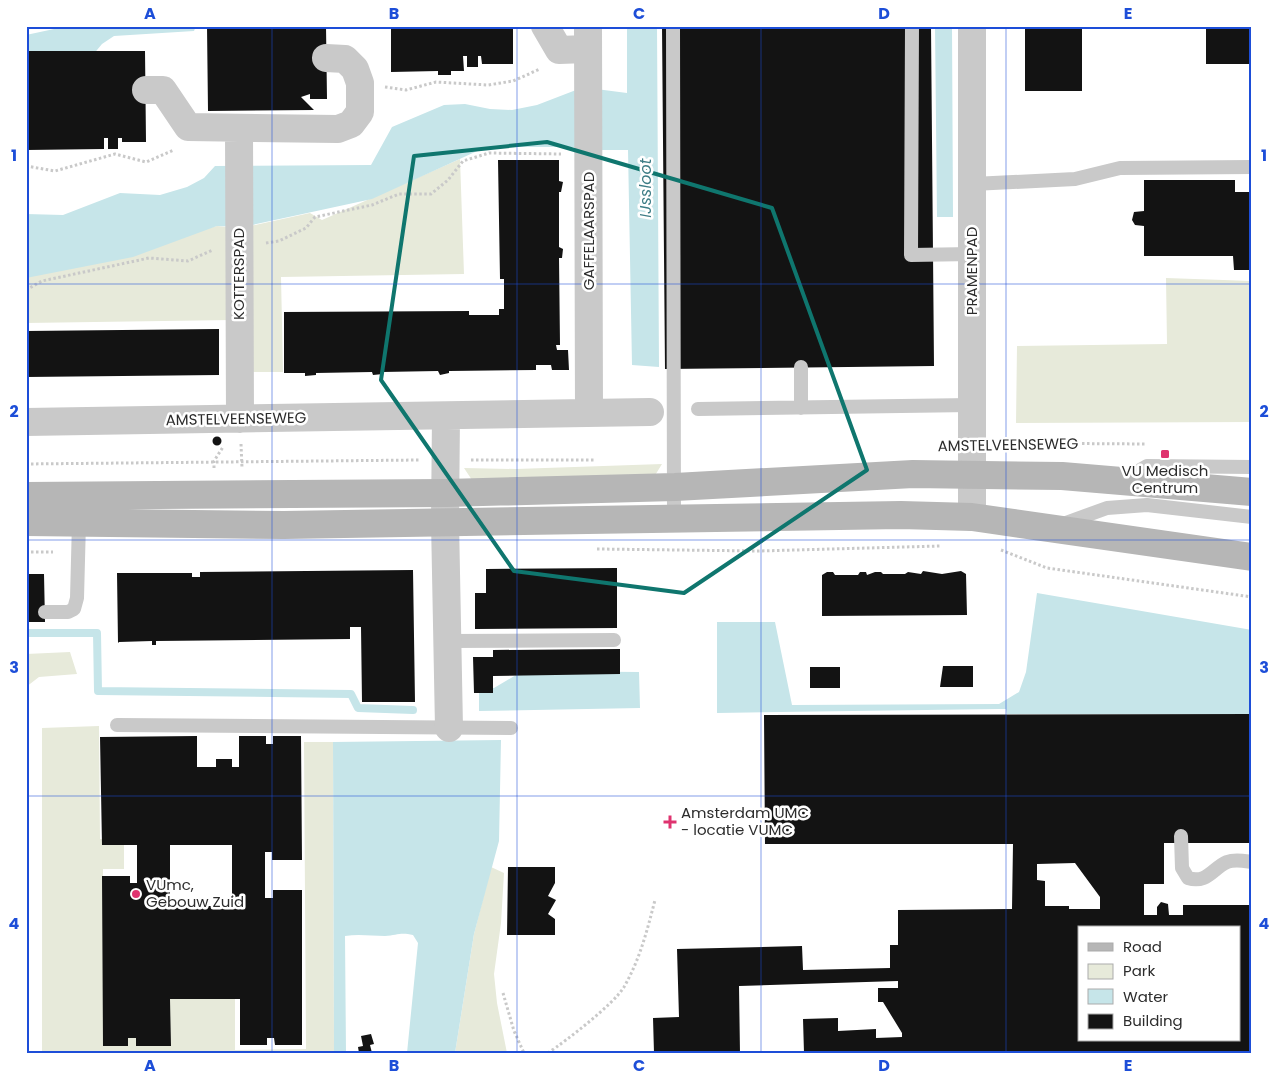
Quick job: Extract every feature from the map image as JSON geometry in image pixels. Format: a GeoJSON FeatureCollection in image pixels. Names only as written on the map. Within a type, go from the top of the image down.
{"type":"FeatureCollection","features":[{"type":"Feature","properties":{"kind":"main road","name":"AMSTELVEENSEWEG"},"geometry":{"type":"LineString","coordinates":[[26,496],[446,493],[675,487],[913,474],[1062,476],[1252,492]]}},
{"type":"Feature","properties":{"kind":"main road"},"geometry":{"type":"LineString","coordinates":[[26,522],[284,524],[445,520],[674,519],[901,515],[972,517],[1252,557]]}},
{"type":"Feature","properties":{"kind":"street"},"geometry":{"type":"LineString","coordinates":[[545,26],[559,50]]}},
{"type":"Feature","properties":{"kind":"street","name":"PRAMENPAD"},"geometry":{"type":"LineString","coordinates":[[972,26],[972,517]]}},
{"type":"Feature","properties":{"kind":"street","name":"GAFFELAARSPAD"},"geometry":{"type":"LineString","coordinates":[[559,50],[587,38],[589,413]]}},
{"type":"Feature","properties":{"kind":"street"},"geometry":{"type":"LineString","coordinates":[[146,90],[163,90],[188,127],[338,129],[351,124],[360,112],[360,83],[355,69],[345,59],[326,58]]}},
{"type":"Feature","properties":{"kind":"street","name":"KOTTERSPAD"},"geometry":{"type":"LineString","coordinates":[[239,129],[240,419]]}},
{"type":"Feature","properties":{"kind":"street","name":"AMSTELVEENSEWEG"},"geometry":{"type":"LineString","coordinates":[[26,422],[650,412]]}},
{"type":"Feature","properties":{"kind":"street"},"geometry":{"type":"LineString","coordinates":[[446,416],[445,520],[449,728]]}},
{"type":"Feature","properties":{"kind":"lane"},"geometry":{"type":"LineString","coordinates":[[672,26],[674,519]]}},
{"type":"Feature","properties":{"kind":"lane"},"geometry":{"type":"LineString","coordinates":[[912,26],[912,255],[972,254]]}},
{"type":"Feature","properties":{"kind":"lane"},"geometry":{"type":"LineString","coordinates":[[973,184],[1075,179],[1120,168],[1252,167]]}},
{"type":"Feature","properties":{"kind":"lane"},"geometry":{"type":"LineString","coordinates":[[801,367],[801,408]]}},
{"type":"Feature","properties":{"kind":"lane"},"geometry":{"type":"LineString","coordinates":[[698,410],[971,405]]}},
{"type":"Feature","properties":{"kind":"lane"},"geometry":{"type":"LineString","coordinates":[[1120,480],[1147,466],[1252,467]]}},
{"type":"Feature","properties":{"kind":"lane"},"geometry":{"type":"LineString","coordinates":[[1053,528],[1107,508],[1147,505],[1252,517]]}},
{"type":"Feature","properties":{"kind":"lane"},"geometry":{"type":"LineString","coordinates":[[45,612],[68,612],[74,609],[77,598],[78,522]]}},
{"type":"Feature","properties":{"kind":"lane"},"geometry":{"type":"LineString","coordinates":[[448,641],[614,640]]}},
{"type":"Feature","properties":{"kind":"lane"},"geometry":{"type":"LineString","coordinates":[[117,725],[511,728]]}},
{"type":"Feature","properties":{"kind":"lane"},"geometry":{"type":"LineString","coordinates":[[1181,836],[1182,868],[1188,878],[1196,879],[1209,876],[1220,867],[1235,860],[1252,862]]}},
{"type":"Feature","properties":{"kind":"path"},"geometry":{"type":"LineString","coordinates":[[360,83],[406,90],[436,82],[488,85],[513,81],[552,63],[559,50]]}},
{"type":"Feature","properties":{"kind":"path"},"geometry":{"type":"LineString","coordinates":[[26,166],[55,171],[115,154],[146,162],[187,144],[188,127]]}},
{"type":"Feature","properties":{"kind":"path"},"geometry":{"type":"LineString","coordinates":[[26,290],[42,281],[149,258],[188,261],[217,249],[279,241],[306,228],[315,217],[372,205],[399,194],[431,194],[448,180],[463,161],[489,153],[588,155]]}},
{"type":"Feature","properties":{"kind":"path","name":"AMSTELVEENSEWEG"},"geometry":{"type":"LineString","coordinates":[[972,444],[1154,444]]}},
{"type":"Feature","properties":{"kind":"path"},"geometry":{"type":"LineString","coordinates":[[26,464],[241,461],[605,460]]}},
{"type":"Feature","properties":{"kind":"path"},"geometry":{"type":"LineString","coordinates":[[590,549],[759,551],[944,545]]}},
{"type":"Feature","properties":{"kind":"path"},"geometry":{"type":"LineString","coordinates":[[998,549],[1047,568],[1252,597]]}},
{"type":"Feature","properties":{"kind":"path"},"geometry":{"type":"LineString","coordinates":[[26,552],[78,552]]}},
{"type":"Feature","properties":{"kind":"path"},"geometry":{"type":"LineString","coordinates":[[548,1053],[588,1022],[623,989],[644,945],[654,900]]}},
{"type":"Feature","properties":{"kind":"path"},"geometry":{"type":"LineString","coordinates":[[503,992],[514,1031],[524,1053]]}},
{"type":"Feature","properties":{"kind":"highlighted area"},"geometry":{"type":"Polygon","coordinates":[[[547,142],[772,208],[867,470],[684,593],[514,571],[381,380],[414,156],[547,142]]]}},
{"type":"Feature","properties":{"kind":"green space"},"geometry":{"type":"Polygon","coordinates":[[[460,159],[464,274],[281,277],[283,372],[251,372],[250,226],[310,213],[322,220],[460,159]]]}},
{"type":"Feature","properties":{"kind":"green space"},"geometry":{"type":"Polygon","coordinates":[[[217,226],[228,227],[232,320],[26,323],[26,277],[217,226]]]}},
{"type":"Feature","properties":{"kind":"green space"},"geometry":{"type":"Polygon","coordinates":[[[1166,278],[1252,281],[1252,422],[1016,423],[1017,346],[1167,344],[1166,278]]]}},
{"type":"Feature","properties":{"kind":"green space"},"geometry":{"type":"Polygon","coordinates":[[[662,464],[654,477],[474,483],[464,468],[516,469],[662,464]]]}},
{"type":"Feature","properties":{"kind":"green space"},"geometry":{"type":"Polygon","coordinates":[[[70,652],[77,674],[39,677],[26,687],[26,654],[70,652]]]}},
{"type":"Feature","properties":{"kind":"green space"},"geometry":{"type":"Polygon","coordinates":[[[99,726],[100,839],[124,839],[124,869],[103,869],[104,1033],[169,993],[235,992],[235,1050],[306,1049],[304,742],[333,742],[334,1053],[42,1053],[42,728],[99,726]]]}},
{"type":"Feature","properties":{"kind":"green space"},"geometry":{"type":"Polygon","coordinates":[[[491,867],[504,873],[501,923],[494,974],[497,1003],[507,1053],[455,1053],[474,934],[491,867]]]}},
{"type":"Feature","properties":{"kind":"water"},"geometry":{"type":"Polygon","coordinates":[[[68,26],[196,26],[194,31],[114,36],[102,44],[92,56],[26,56],[26,35],[68,26]]]}},
{"type":"Feature","properties":{"kind":"water","name":"IJssloot"},"geometry":{"type":"Polygon","coordinates":[[[627,26],[657,26],[659,367],[632,365],[628,150],[596,150],[570,147],[486,147],[372,199],[243,227],[217,226],[133,257],[26,278],[26,214],[63,215],[120,193],[160,195],[187,187],[204,178],[215,166],[371,165],[392,127],[444,105],[465,104],[490,109],[512,110],[537,105],[576,90],[596,89],[627,93],[627,26]]]}},
{"type":"Feature","properties":{"kind":"water"},"geometry":{"type":"Polygon","coordinates":[[[935,26],[952,26],[953,217],[937,217],[935,26]]]}},
{"type":"Feature","properties":{"kind":"water"},"geometry":{"type":"Polygon","coordinates":[[[1037,593],[1252,630],[1252,714],[1007,714],[1006,709],[717,713],[717,622],[775,622],[792,705],[999,704],[1019,692],[1026,672],[1037,593]]]}},
{"type":"Feature","properties":{"kind":"water"},"geometry":{"type":"Polygon","coordinates":[[[523,671],[639,672],[640,708],[479,711],[479,688],[494,688],[523,671]]]}},
{"type":"Feature","properties":{"kind":"water"},"geometry":{"type":"Polygon","coordinates":[[[501,740],[499,841],[474,934],[455,1053],[407,1053],[418,943],[413,935],[402,934],[345,936],[346,1053],[334,1053],[333,742],[501,740]]]}},
{"type":"Feature","properties":{"kind":"building"},"geometry":{"type":"Polygon","coordinates":[[[207,26],[326,26],[327,99],[310,99],[310,94],[301,97],[314,110],[208,111],[207,26]]]}},
{"type":"Feature","properties":{"kind":"building"},"geometry":{"type":"Polygon","coordinates":[[[391,26],[513,26],[513,64],[482,64],[481,56],[478,56],[478,67],[467,67],[467,56],[463,56],[464,71],[451,71],[451,75],[438,75],[438,71],[391,72],[391,26]]]}},
{"type":"Feature","properties":{"kind":"building"},"geometry":{"type":"Polygon","coordinates":[[[662,26],[931,26],[934,366],[665,369],[662,26]]]}},
{"type":"Feature","properties":{"kind":"building"},"geometry":{"type":"Polygon","coordinates":[[[1025,26],[1082,26],[1082,91],[1025,91],[1025,26]]]}},
{"type":"Feature","properties":{"kind":"building"},"geometry":{"type":"Polygon","coordinates":[[[1206,26],[1250,26],[1250,64],[1206,64],[1206,26]]]}},
{"type":"Feature","properties":{"kind":"building"},"geometry":{"type":"Polygon","coordinates":[[[26,51],[145,51],[146,142],[122,142],[122,138],[118,138],[118,149],[108,149],[108,138],[104,138],[104,149],[26,150],[26,51]]]}},
{"type":"Feature","properties":{"kind":"building"},"geometry":{"type":"Polygon","coordinates":[[[498,160],[559,160],[559,181],[563,182],[561,192],[559,192],[559,247],[563,249],[562,258],[559,258],[560,345],[556,345],[557,350],[568,350],[569,370],[552,370],[551,365],[536,365],[536,370],[449,371],[449,373],[440,375],[438,371],[382,372],[383,374],[373,375],[372,372],[316,373],[316,375],[305,376],[305,373],[284,373],[284,312],[469,311],[469,315],[499,315],[499,309],[504,309],[504,279],[500,279],[498,160]]]}},
{"type":"Feature","properties":{"kind":"building"},"geometry":{"type":"Polygon","coordinates":[[[1144,180],[1235,180],[1235,192],[1252,192],[1252,270],[1234,270],[1233,256],[1144,256],[1144,226],[1135,225],[1132,220],[1134,212],[1144,211],[1144,180]]]}},
{"type":"Feature","properties":{"kind":"building"},"geometry":{"type":"Polygon","coordinates":[[[219,329],[219,375],[26,377],[26,331],[219,329]]]}},
{"type":"Feature","properties":{"kind":"building"},"geometry":{"type":"Polygon","coordinates":[[[217,436],[222,441],[217,446],[212,441],[217,436]]]}},
{"type":"Feature","properties":{"kind":"building"},"geometry":{"type":"Polygon","coordinates":[[[617,568],[617,628],[475,629],[475,593],[486,593],[486,569],[617,568]]]}},
{"type":"Feature","properties":{"kind":"building"},"geometry":{"type":"Polygon","coordinates":[[[413,570],[415,702],[362,702],[361,627],[350,627],[350,639],[156,641],[156,645],[152,645],[152,641],[118,643],[117,573],[192,573],[192,577],[200,577],[200,572],[413,570]]]}},
{"type":"Feature","properties":{"kind":"building"},"geometry":{"type":"Polygon","coordinates":[[[923,571],[942,574],[961,571],[966,574],[967,615],[822,616],[822,575],[827,572],[833,572],[835,575],[858,575],[860,572],[866,572],[867,575],[875,572],[883,574],[905,574],[908,572],[921,574],[923,571]]]}},
{"type":"Feature","properties":{"kind":"building"},"geometry":{"type":"Polygon","coordinates":[[[26,574],[44,574],[45,622],[26,622],[26,574]]]}},
{"type":"Feature","properties":{"kind":"building"},"geometry":{"type":"Polygon","coordinates":[[[620,649],[620,674],[493,676],[493,693],[474,693],[473,657],[493,657],[493,650],[620,649]]]}},
{"type":"Feature","properties":{"kind":"building"},"geometry":{"type":"Polygon","coordinates":[[[943,666],[973,666],[973,687],[940,687],[943,666]]]}},
{"type":"Feature","properties":{"kind":"building"},"geometry":{"type":"Polygon","coordinates":[[[810,667],[840,667],[840,688],[810,688],[810,667]]]}},
{"type":"Feature","properties":{"kind":"building"},"geometry":{"type":"Polygon","coordinates":[[[1252,714],[1252,843],[1164,843],[1164,884],[1144,884],[1144,915],[1157,915],[1157,907],[1161,902],[1168,904],[1169,915],[1183,915],[1183,905],[1252,905],[1252,1053],[804,1053],[803,1019],[838,1018],[838,1031],[876,1029],[876,1038],[902,1037],[902,1033],[883,1002],[878,1002],[878,988],[898,988],[898,981],[739,986],[740,1053],[654,1053],[653,1018],[679,1017],[677,949],[802,946],[803,970],[890,968],[890,945],[898,945],[898,910],[1012,909],[1013,844],[765,844],[764,715],[1252,714]],[[1075,863],[1037,864],[1037,880],[1045,881],[1045,906],[1069,906],[1069,909],[1100,909],[1100,897],[1075,863]]]}},
{"type":"Feature","properties":{"kind":"building","name":"VUmc, Gebouw Zuid"},"geometry":{"type":"Polygon","coordinates":[[[197,736],[197,767],[216,767],[216,759],[232,759],[232,767],[239,767],[239,736],[266,736],[266,744],[273,744],[273,736],[301,736],[302,860],[272,860],[272,852],[265,852],[265,898],[273,898],[273,890],[302,890],[302,1045],[275,1045],[274,1038],[267,1038],[267,1045],[240,1045],[240,999],[170,999],[171,1046],[136,1046],[136,1038],[128,1038],[128,1046],[103,1046],[102,876],[130,876],[130,883],[137,883],[137,845],[102,845],[100,737],[197,736]],[[170,845],[170,906],[232,906],[232,845],[170,845]]]}},
{"type":"Feature","properties":{"kind":"building"},"geometry":{"type":"Polygon","coordinates":[[[508,867],[555,867],[555,883],[548,896],[556,900],[548,914],[555,919],[555,935],[507,935],[508,867]]]}},
{"type":"Feature","properties":{"kind":"building"},"geometry":{"type":"Polygon","coordinates":[[[371,1034],[374,1044],[370,1045],[372,1053],[359,1053],[358,1047],[363,1046],[361,1036],[371,1034]]]}},
{"type":"Feature","properties":{"kind":"waterway"},"geometry":{"type":"LineString","coordinates":[[26,633],[97,633],[98,691],[351,694],[358,708],[413,710]]}},
{"type":"Feature","properties":{"kind":"place","name":"VU Medisch Centrum"},"geometry":{"type":"Point","coordinates":[1165,454]}},
{"type":"Feature","properties":{"kind":"place","name":"Amsterdam UMC - locatie VUMC"},"geometry":{"type":"Point","coordinates":[670,822]}},
{"type":"Feature","properties":{"kind":"place","name":"VUmc, Gebouw Zuid"},"geometry":{"type":"Point","coordinates":[136,894]}}]}
